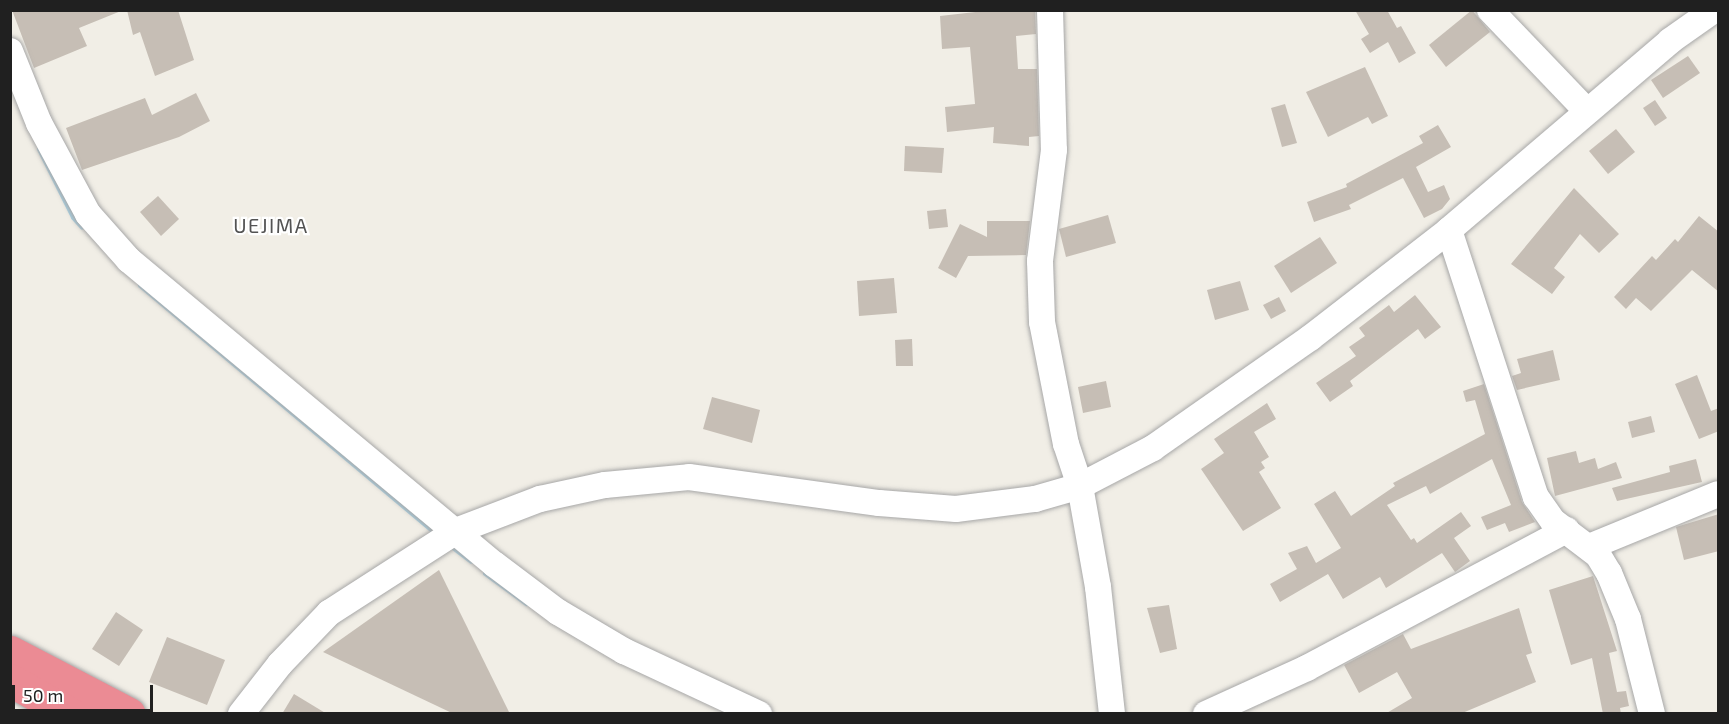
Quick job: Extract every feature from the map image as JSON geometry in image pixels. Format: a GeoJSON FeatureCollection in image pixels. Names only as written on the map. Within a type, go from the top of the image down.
{"type":"FeatureCollection","features":[{"type":"Feature","properties":{"kind":"highway"},"geometry":{"type":"LineString","coordinates":[[10,652],[129,714]]}},
{"type":"Feature","properties":{"kind":"highway"},"geometry":{"type":"LineString","coordinates":[[10,680],[70,714]]}},
{"type":"Feature","properties":{"kind":"street"},"geometry":{"type":"LineString","coordinates":[[1050,10],[1054,150],[1040,261],[1042,322],[1066,444],[1080,486],[1098,587],[1112,714]]}},
{"type":"Feature","properties":{"kind":"street"},"geometry":{"type":"LineString","coordinates":[[1490,10],[1587,111]]}},
{"type":"Feature","properties":{"kind":"street"},"geometry":{"type":"LineString","coordinates":[[241,714],[280,664],[329,613],[456,531],[540,499],[605,485],[689,477],[879,503],[956,509],[1035,499],[1080,486],[1153,448],[1209,410],[1449,231],[1587,111],[1714,10]]}},
{"type":"Feature","properties":{"kind":"street"},"geometry":{"type":"LineString","coordinates":[[10,51],[39,123],[88,214],[129,260],[456,531],[558,612],[624,651],[759,714]]}},
{"type":"Feature","properties":{"kind":"street"},"geometry":{"type":"LineString","coordinates":[[1449,231],[1514,422],[1528,477],[1544,512],[1588,547],[1609,573],[1628,619],[1652,714]]}},
{"type":"Feature","properties":{"kind":"street"},"geometry":{"type":"LineString","coordinates":[[1588,547],[1719,494]]}},
{"type":"Feature","properties":{"kind":"street"},"geometry":{"type":"LineString","coordinates":[[1206,714],[1307,668],[1567,530]]}},
{"type":"Feature","properties":{"kind":"building"},"geometry":{"type":"Polygon","coordinates":[[[12,10],[121,11],[79,28],[87,46],[34,68],[12,10]]]}},
{"type":"Feature","properties":{"kind":"building"},"geometry":{"type":"Polygon","coordinates":[[[127,10],[178,10],[194,60],[155,76],[140,32],[133,35],[127,10]]]}},
{"type":"Feature","properties":{"kind":"building"},"geometry":{"type":"Polygon","coordinates":[[[993,10],[1035,10],[1036,34],[1016,36],[1018,69],[1037,69],[1039,136],[1029,137],[1029,146],[993,143],[994,127],[947,132],[945,107],[975,104],[970,47],[942,49],[940,16],[993,10]]]}},
{"type":"Feature","properties":{"kind":"building"},"geometry":{"type":"Polygon","coordinates":[[[1355,10],[1387,10],[1397,28],[1401,26],[1416,53],[1399,63],[1388,42],[1370,53],[1361,39],[1369,34],[1355,10]]]}},
{"type":"Feature","properties":{"kind":"building"},"geometry":{"type":"Polygon","coordinates":[[[1472,10],[1490,32],[1446,67],[1429,45],[1472,10]]]}},
{"type":"Feature","properties":{"kind":"building"},"geometry":{"type":"Polygon","coordinates":[[[1688,56],[1700,73],[1663,98],[1651,80],[1688,56]]]}},
{"type":"Feature","properties":{"kind":"building"},"geometry":{"type":"Polygon","coordinates":[[[1365,67],[1388,116],[1372,124],[1368,117],[1328,137],[1306,92],[1365,67]]]}},
{"type":"Feature","properties":{"kind":"building"},"geometry":{"type":"Polygon","coordinates":[[[196,93],[210,121],[179,137],[82,170],[66,128],[145,98],[152,115],[196,93]]]}},
{"type":"Feature","properties":{"kind":"building"},"geometry":{"type":"Polygon","coordinates":[[[1655,100],[1667,118],[1655,126],[1643,108],[1655,100]]]}},
{"type":"Feature","properties":{"kind":"building"},"geometry":{"type":"Polygon","coordinates":[[[1285,104],[1297,143],[1282,147],[1271,108],[1285,104]]]}},
{"type":"Feature","properties":{"kind":"building"},"geometry":{"type":"Polygon","coordinates":[[[1438,125],[1451,147],[1416,167],[1428,192],[1444,185],[1450,199],[1442,209],[1424,218],[1403,178],[1349,205],[1351,209],[1314,222],[1307,202],[1347,187],[1346,184],[1423,143],[1419,136],[1438,125]]]}},
{"type":"Feature","properties":{"kind":"building"},"geometry":{"type":"Polygon","coordinates":[[[1616,129],[1635,152],[1608,174],[1589,151],[1616,129]]]}},
{"type":"Feature","properties":{"kind":"building"},"geometry":{"type":"Polygon","coordinates":[[[905,146],[944,148],[942,173],[904,171],[905,146]]]}},
{"type":"Feature","properties":{"kind":"building"},"geometry":{"type":"Polygon","coordinates":[[[1574,188],[1619,234],[1599,253],[1580,234],[1554,268],[1565,277],[1552,294],[1511,264],[1574,188]]]}},
{"type":"Feature","properties":{"kind":"building"},"geometry":{"type":"Polygon","coordinates":[[[158,196],[179,219],[161,236],[140,212],[158,196]]]}},
{"type":"Feature","properties":{"kind":"building"},"geometry":{"type":"Polygon","coordinates":[[[946,209],[948,227],[929,229],[927,211],[946,209]]]}},
{"type":"Feature","properties":{"kind":"building"},"geometry":{"type":"Polygon","coordinates":[[[1108,215],[1116,243],[1066,257],[1059,229],[1108,215]]]}},
{"type":"Feature","properties":{"kind":"building"},"geometry":{"type":"Polygon","coordinates":[[[1699,216],[1719,232],[1719,292],[1692,270],[1651,311],[1636,298],[1626,309],[1614,297],[1652,256],[1656,260],[1675,239],[1678,242],[1699,216]]]}},
{"type":"Feature","properties":{"kind":"building"},"geometry":{"type":"Polygon","coordinates":[[[987,221],[1030,221],[1026,255],[968,256],[956,278],[938,268],[960,224],[987,237],[987,221]]]}},
{"type":"Feature","properties":{"kind":"building"},"geometry":{"type":"Polygon","coordinates":[[[1320,237],[1337,263],[1291,293],[1274,266],[1320,237]]]}},
{"type":"Feature","properties":{"kind":"building"},"geometry":{"type":"Polygon","coordinates":[[[894,278],[897,313],[859,316],[857,281],[894,278]]]}},
{"type":"Feature","properties":{"kind":"building"},"geometry":{"type":"Polygon","coordinates":[[[1240,281],[1249,310],[1215,320],[1207,290],[1240,281]]]}},
{"type":"Feature","properties":{"kind":"building"},"geometry":{"type":"Polygon","coordinates":[[[1415,295],[1441,327],[1425,339],[1418,329],[1350,381],[1353,386],[1330,402],[1316,383],[1356,356],[1349,347],[1365,336],[1359,328],[1389,305],[1394,312],[1415,295]]]}},
{"type":"Feature","properties":{"kind":"building"},"geometry":{"type":"Polygon","coordinates":[[[1279,297],[1286,311],[1271,319],[1263,305],[1279,297]]]}},
{"type":"Feature","properties":{"kind":"building"},"geometry":{"type":"Polygon","coordinates":[[[912,339],[913,366],[896,366],[895,340],[912,339]]]}},
{"type":"Feature","properties":{"kind":"building"},"geometry":{"type":"Polygon","coordinates":[[[1553,350],[1560,380],[1517,390],[1512,376],[1521,373],[1517,359],[1553,350]]]}},
{"type":"Feature","properties":{"kind":"building"},"geometry":{"type":"Polygon","coordinates":[[[1697,375],[1711,411],[1719,408],[1719,431],[1699,439],[1675,384],[1697,375]]]}},
{"type":"Feature","properties":{"kind":"building"},"geometry":{"type":"Polygon","coordinates":[[[1106,381],[1111,407],[1083,413],[1078,387],[1106,381]]]}},
{"type":"Feature","properties":{"kind":"building"},"geometry":{"type":"Polygon","coordinates":[[[1484,384],[1522,502],[1535,522],[1509,532],[1505,523],[1487,530],[1481,517],[1511,505],[1492,459],[1430,494],[1426,486],[1387,505],[1411,540],[1414,538],[1417,543],[1461,512],[1471,526],[1454,538],[1470,561],[1455,572],[1442,553],[1386,588],[1380,577],[1343,599],[1328,574],[1280,602],[1270,584],[1297,569],[1288,553],[1307,546],[1316,563],[1341,548],[1314,504],[1335,491],[1351,516],[1395,486],[1393,483],[1485,434],[1475,400],[1466,402],[1463,391],[1484,384]]]}},
{"type":"Feature","properties":{"kind":"building"},"geometry":{"type":"Polygon","coordinates":[[[712,397],[760,410],[752,443],[703,429],[712,397]]]}},
{"type":"Feature","properties":{"kind":"building"},"geometry":{"type":"Polygon","coordinates":[[[1267,403],[1276,419],[1254,432],[1269,457],[1261,462],[1265,468],[1259,472],[1281,508],[1243,531],[1201,469],[1224,453],[1214,439],[1267,403]]]}},
{"type":"Feature","properties":{"kind":"building"},"geometry":{"type":"Polygon","coordinates":[[[1651,416],[1655,432],[1632,438],[1628,422],[1651,416]]]}},
{"type":"Feature","properties":{"kind":"building"},"geometry":{"type":"Polygon","coordinates":[[[1576,451],[1579,463],[1595,458],[1598,469],[1616,462],[1622,478],[1555,496],[1547,458],[1576,451]]]}},
{"type":"Feature","properties":{"kind":"building"},"geometry":{"type":"Polygon","coordinates":[[[1696,459],[1702,482],[1617,501],[1612,488],[1670,472],[1669,466],[1696,459]]]}},
{"type":"Feature","properties":{"kind":"building"},"geometry":{"type":"Polygon","coordinates":[[[1719,514],[1719,551],[1684,560],[1676,527],[1719,514]]]}},
{"type":"Feature","properties":{"kind":"building"},"geometry":{"type":"Polygon","coordinates":[[[439,570],[510,714],[454,714],[323,652],[439,570]]]}},
{"type":"Feature","properties":{"kind":"building"},"geometry":{"type":"Polygon","coordinates":[[[1593,576],[1617,651],[1609,653],[1617,692],[1626,691],[1629,706],[1620,708],[1621,714],[1603,714],[1592,658],[1571,665],[1549,590],[1593,576]]]}},
{"type":"Feature","properties":{"kind":"building"},"geometry":{"type":"Polygon","coordinates":[[[1169,605],[1177,649],[1160,653],[1147,608],[1169,605]]]}},
{"type":"Feature","properties":{"kind":"building"},"geometry":{"type":"Polygon","coordinates":[[[1519,608],[1532,653],[1526,655],[1536,682],[1460,714],[1385,714],[1412,698],[1397,672],[1359,693],[1344,665],[1403,634],[1411,649],[1519,608]]]}},
{"type":"Feature","properties":{"kind":"building"},"geometry":{"type":"Polygon","coordinates":[[[116,612],[143,630],[119,666],[92,649],[116,612]]]}},
{"type":"Feature","properties":{"kind":"building"},"geometry":{"type":"Polygon","coordinates":[[[167,637],[225,660],[207,705],[149,682],[167,637]]]}},
{"type":"Feature","properties":{"kind":"building"},"geometry":{"type":"Polygon","coordinates":[[[294,694],[327,714],[282,714],[294,694]]]}},
{"type":"Feature","properties":{"kind":"waterway"},"geometry":{"type":"LineString","coordinates":[[39,149],[73,217],[82,227]]}},
{"type":"Feature","properties":{"kind":"waterway"},"geometry":{"type":"LineString","coordinates":[[140,285],[438,535]]}},
{"type":"Feature","properties":{"kind":"waterway"},"geometry":{"type":"LineString","coordinates":[[450,545],[471,561]]}},
{"type":"Feature","properties":{"kind":"waterway"},"geometry":{"type":"LineString","coordinates":[[485,573],[526,603]]}},
{"type":"Feature","properties":{"kind":"district","name":"UEJIMA"},"geometry":{"type":"Point","coordinates":[271,225]}}]}
